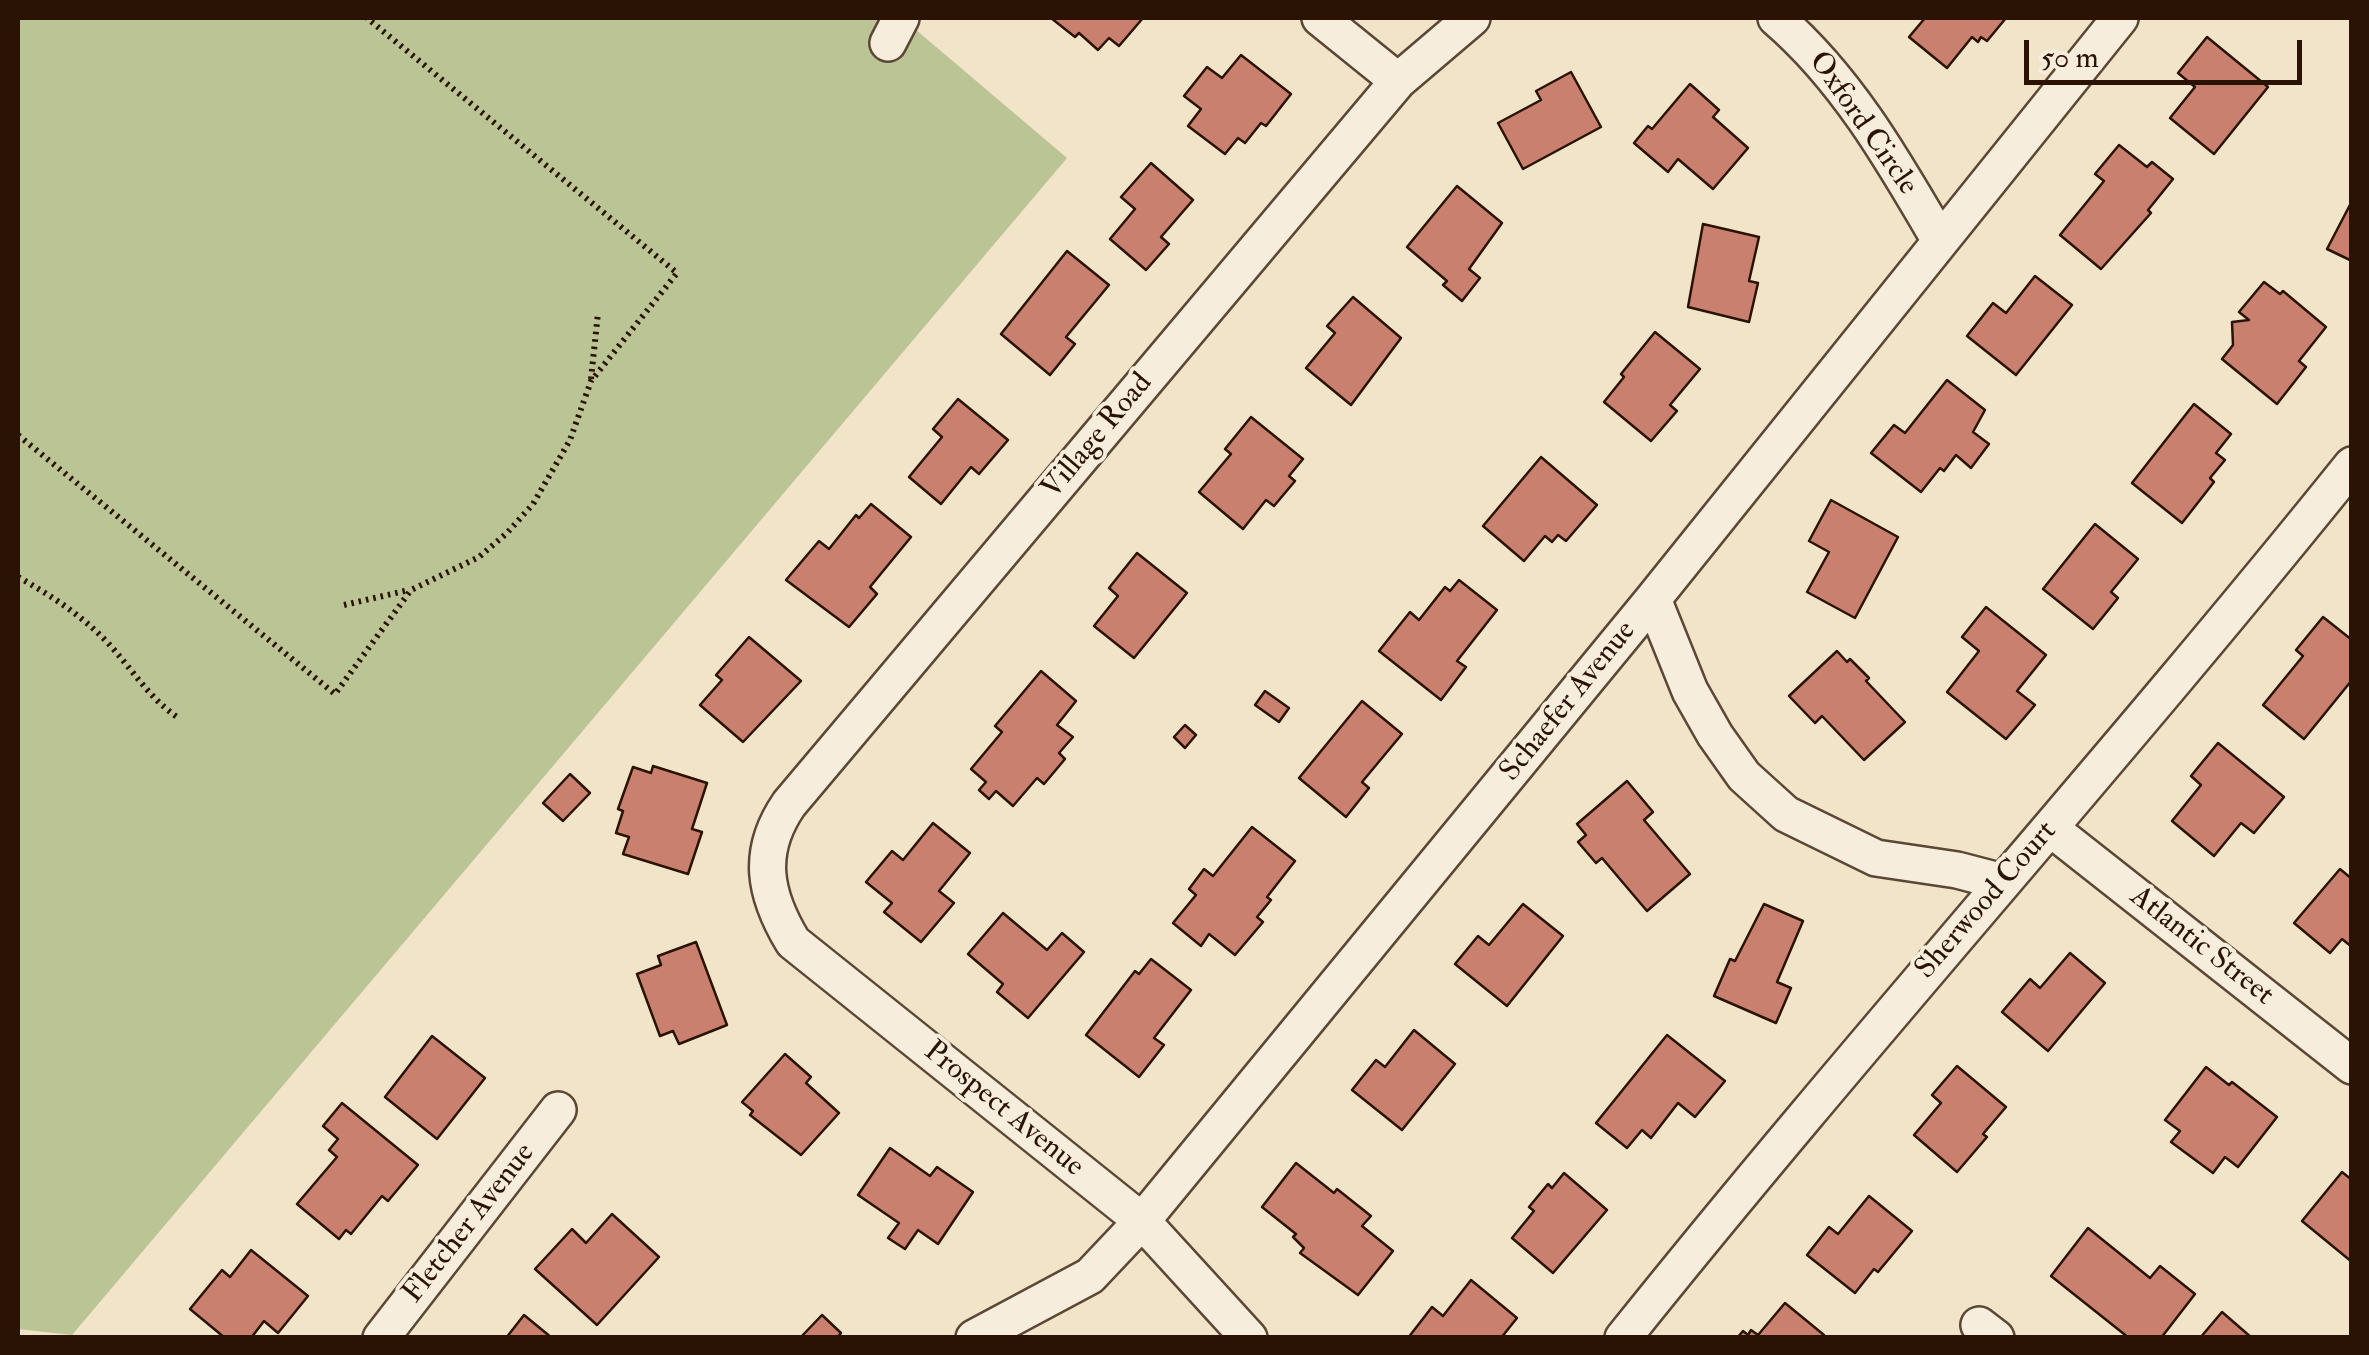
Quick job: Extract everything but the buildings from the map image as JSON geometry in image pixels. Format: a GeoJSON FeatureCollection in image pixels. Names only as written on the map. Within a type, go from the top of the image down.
{"type":"FeatureCollection","features":[{"type":"Feature","properties":{"kind":"street"},"geometry":{"type":"LineString","coordinates":[[1320,18],[1398,81]]}},
{"type":"Feature","properties":{"kind":"street","name":"Village Road"},"geometry":{"type":"LineString","coordinates":[[767,882],[768,849],[780,816],[789,804],[1398,81],[1472,18]]}},
{"type":"Feature","properties":{"kind":"street","name":"Oxford Circle"},"geometry":{"type":"LineString","coordinates":[[1776,18],[1810,47],[1883,143],[1939,240]]}},
{"type":"Feature","properties":{"kind":"street","name":"Schaefer Avenue"},"geometry":{"type":"LineString","coordinates":[[974,1338],[1090,1276],[1142,1221],[1654,599],[2120,18]]}},
{"type":"Feature","properties":{"kind":"street","name":"Sherwood Court"},"geometry":{"type":"LineString","coordinates":[[1623,1338],[1743,1188],[2352,466]]}},
{"type":"Feature","properties":{"kind":"street"},"geometry":{"type":"LineString","coordinates":[[1654,599],[1690,690],[1714,735],[1744,776],[1786,814],[1876,858],[1957,870],[2003,882]]}},
{"type":"Feature","properties":{"kind":"street","name":"Atlantic Street"},"geometry":{"type":"LineString","coordinates":[[2050,828],[2352,1066]]}},
{"type":"Feature","properties":{"kind":"street","name":"Prospect Avenue"},"geometry":{"type":"LineString","coordinates":[[767,882],[774,912],[792,942],[1142,1221],[1249,1338]]}},
{"type":"Feature","properties":{"kind":"street","name":"Fletcher Avenue"},"geometry":{"type":"LineString","coordinates":[[381,1338],[558,1110]]}},
{"type":"Feature","properties":{"kind":"path"},"geometry":{"type":"LineString","coordinates":[[367,18],[677,273],[591,381]]}},
{"type":"Feature","properties":{"kind":"path"},"geometry":{"type":"LineString","coordinates":[[344,605],[410,590],[478,557],[533,504],[570,440],[591,381],[598,312]]}},
{"type":"Feature","properties":{"kind":"path"},"geometry":{"type":"LineString","coordinates":[[18,435],[334,694],[410,590]]}},
{"type":"Feature","properties":{"kind":"path"},"geometry":{"type":"LineString","coordinates":[[18,577],[70,608],[103,638],[145,692],[180,719]]}},
{"type":"Feature","properties":{"kind":"green space"},"geometry":{"type":"Polygon","coordinates":[[[18,18],[902,18],[1067,158],[72,1335],[18,1329],[18,18]]]}}]}
